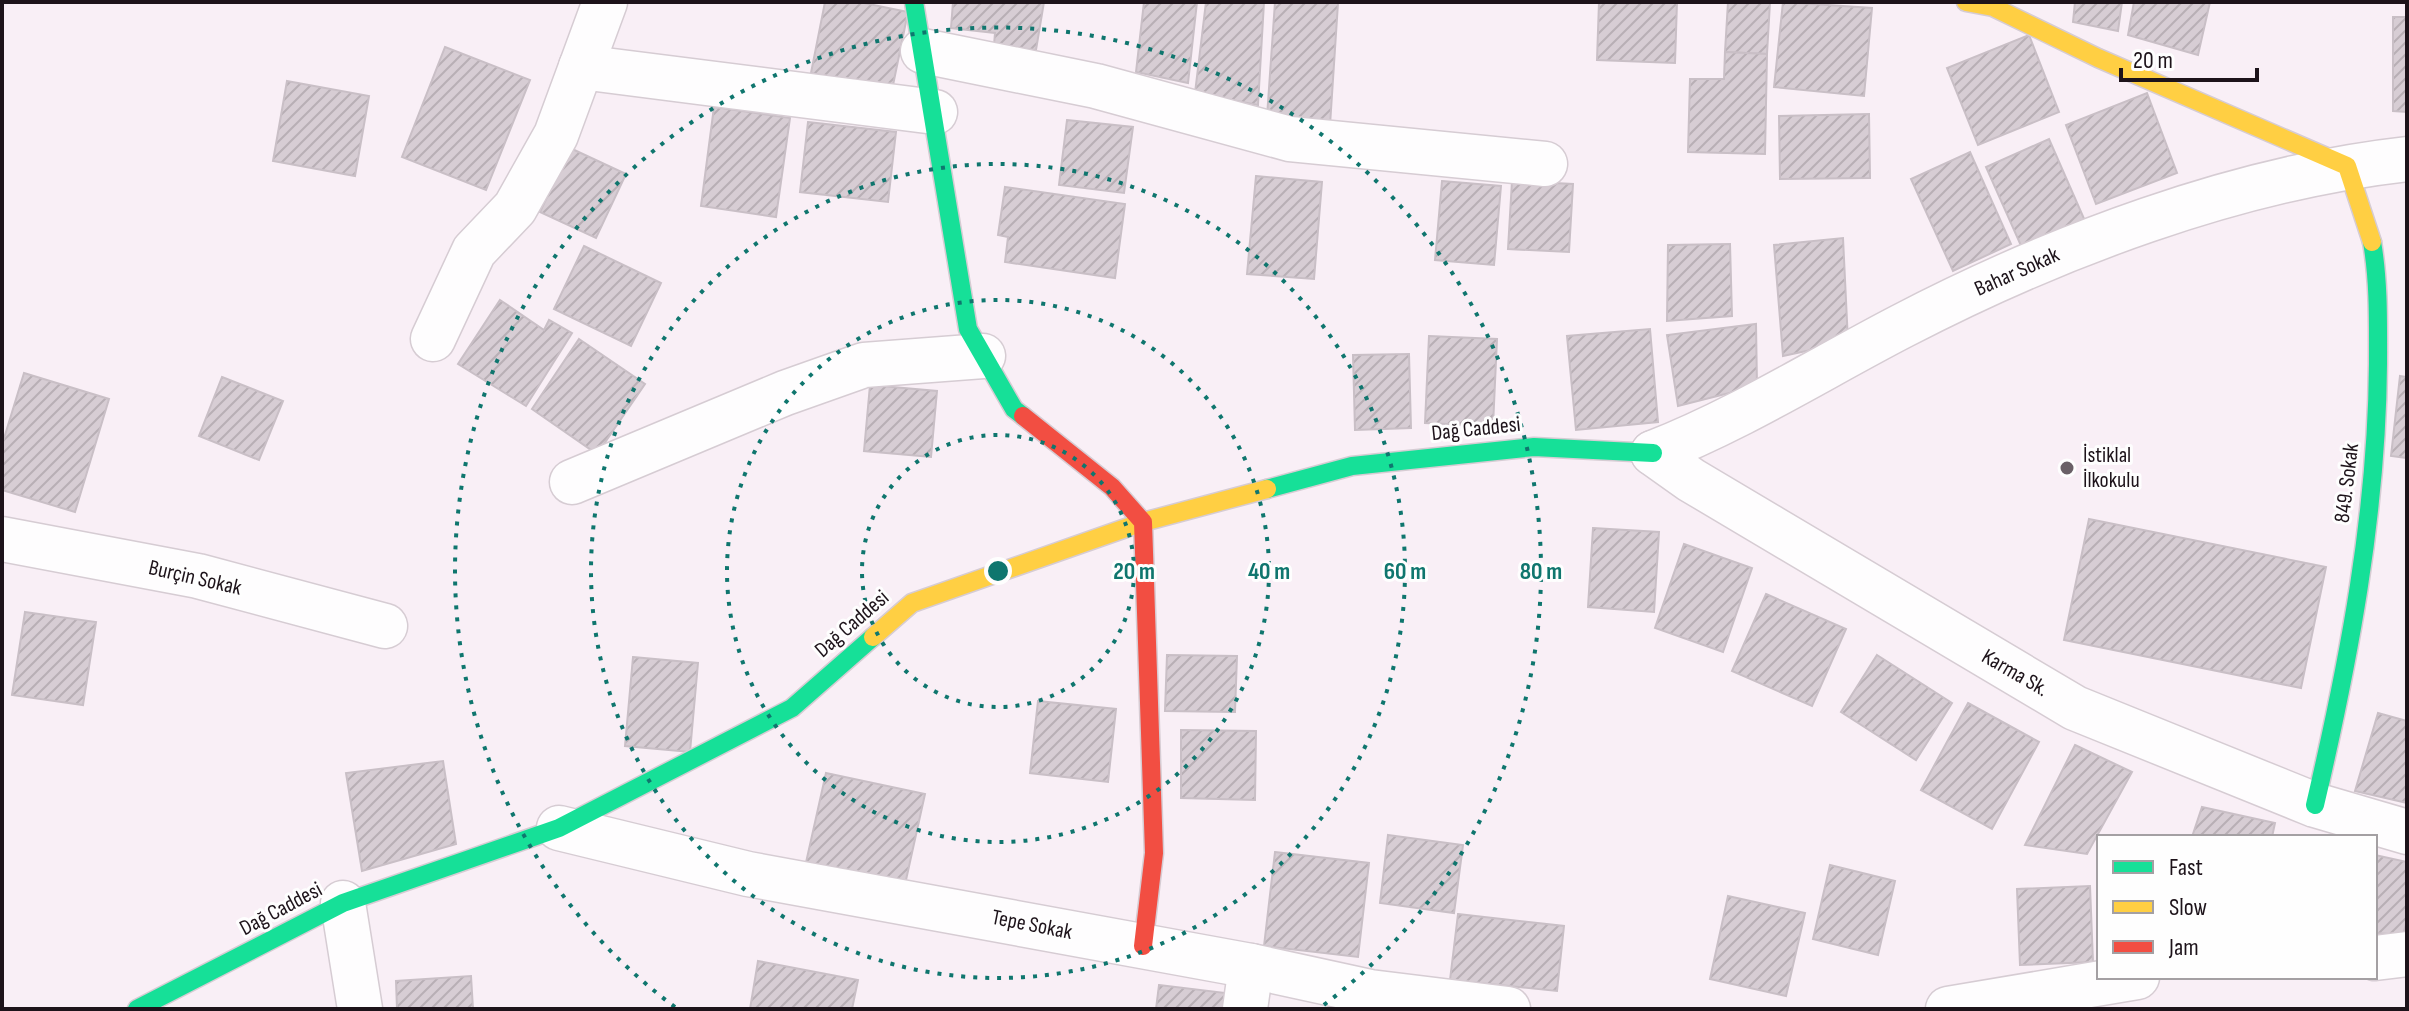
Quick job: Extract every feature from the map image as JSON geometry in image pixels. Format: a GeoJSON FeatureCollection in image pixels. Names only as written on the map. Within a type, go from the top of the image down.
{"type":"FeatureCollection","features":[{"type":"Feature","properties":{"kind":"street"},"geometry":{"type":"LineString","coordinates":[[433,339],[474,251],[515,208],[556,135],[605,2]]}},
{"type":"Feature","properties":{"kind":"street"},"geometry":{"type":"LineString","coordinates":[[914,2],[935,112],[968,329],[1014,409],[1112,487],[1143,522],[1154,853],[1143,946]]}},
{"type":"Feature","properties":{"kind":"street"},"geometry":{"type":"LineString","coordinates":[[1966,2],[1993,7],[2112,64],[2347,166]]}},
{"type":"Feature","properties":{"kind":"street"},"geometry":{"type":"LineString","coordinates":[[923,51],[1096,86],[1290,139],[1545,164]]}},
{"type":"Feature","properties":{"kind":"street"},"geometry":{"type":"LineString","coordinates":[[581,67],[935,112]]}},
{"type":"Feature","properties":{"kind":"street","name":"Bahar Sokak"},"geometry":{"type":"LineString","coordinates":[[1653,453],[1703,433],[1903,325],[2022,267],[2168,214],[2347,166],[2407,159]]}},
{"type":"Feature","properties":{"kind":"street","name":"849. Sokak"},"geometry":{"type":"LineString","coordinates":[[2315,805],[2345,683],[2377,436],[2374,256],[2347,166]]}},
{"type":"Feature","properties":{"kind":"street"},"geometry":{"type":"LineString","coordinates":[[572,482],[785,393],[864,365],[983,356]]}},
{"type":"Feature","properties":{"kind":"street","name":"Dağ Caddesi"},"geometry":{"type":"LineString","coordinates":[[137,1009],[343,903],[559,828],[792,708],[912,603],[1143,522],[1352,466],[1534,447],[1653,453]]}},
{"type":"Feature","properties":{"kind":"street","name":"Karma Sk."},"geometry":{"type":"LineString","coordinates":[[1653,453],[1705,488],[2075,708],[2315,805],[2407,832]]}},
{"type":"Feature","properties":{"kind":"street","name":"Burçin Sokak"},"geometry":{"type":"LineString","coordinates":[[2,539],[198,576],[385,626]]}},
{"type":"Feature","properties":{"kind":"street","name":"Tepe Sokak"},"geometry":{"type":"LineString","coordinates":[[559,828],[748,874],[1251,966],[1370,992],[1508,1009]]}},
{"type":"Feature","properties":{"kind":"street"},"geometry":{"type":"LineString","coordinates":[[343,903],[360,1009]]}},
{"type":"Feature","properties":{"kind":"street"},"geometry":{"type":"LineString","coordinates":[[2377,958],[2407,954]]}},
{"type":"Feature","properties":{"kind":"street"},"geometry":{"type":"LineString","coordinates":[[1245,1009],[1251,966]]}},
{"type":"Feature","properties":{"kind":"street"},"geometry":{"type":"LineString","coordinates":[[1948,1009],[2125,979]]}},
{"type":"Feature","properties":{"kind":"building"},"geometry":{"type":"Polygon","coordinates":[[[825,2],[859,2],[908,12],[892,90],[811,73],[825,2]]]}},
{"type":"Feature","properties":{"kind":"building"},"geometry":{"type":"Polygon","coordinates":[[[953,2],[1044,2],[1036,50],[994,45],[995,33],[951,28],[953,2]]]}},
{"type":"Feature","properties":{"kind":"building"},"geometry":{"type":"Polygon","coordinates":[[[1144,2],[1197,2],[1188,83],[1136,72],[1144,2]]]}},
{"type":"Feature","properties":{"kind":"building"},"geometry":{"type":"Polygon","coordinates":[[[1206,2],[1264,2],[1258,105],[1195,93],[1206,2]]]}},
{"type":"Feature","properties":{"kind":"building"},"geometry":{"type":"Polygon","coordinates":[[[1275,2],[1338,3],[1330,125],[1267,117],[1275,2]]]}},
{"type":"Feature","properties":{"kind":"building"},"geometry":{"type":"Polygon","coordinates":[[[1599,2],[1677,2],[1675,63],[1597,60],[1599,2]]]}},
{"type":"Feature","properties":{"kind":"building"},"geometry":{"type":"Polygon","coordinates":[[[1728,2],[1770,2],[1767,54],[1725,52],[1728,2]]]}},
{"type":"Feature","properties":{"kind":"building"},"geometry":{"type":"Polygon","coordinates":[[[1783,2],[1872,8],[1864,96],[1774,87],[1783,2]]]}},
{"type":"Feature","properties":{"kind":"building"},"geometry":{"type":"Polygon","coordinates":[[[2075,2],[2122,2],[2118,31],[2073,22],[2075,2]]]}},
{"type":"Feature","properties":{"kind":"building"},"geometry":{"type":"Polygon","coordinates":[[[2134,2],[2210,2],[2198,55],[2128,35],[2134,2]]]}},
{"type":"Feature","properties":{"kind":"building"},"geometry":{"type":"Polygon","coordinates":[[[2393,17],[2407,17],[2407,112],[2393,111],[2393,17]]]}},
{"type":"Feature","properties":{"kind":"building"},"geometry":{"type":"Polygon","coordinates":[[[2029,35],[2059,112],[1978,145],[1947,68],[2029,35]]]}},
{"type":"Feature","properties":{"kind":"building"},"geometry":{"type":"Polygon","coordinates":[[[445,47],[530,80],[486,190],[402,157],[445,47]]]}},
{"type":"Feature","properties":{"kind":"building"},"geometry":{"type":"Polygon","coordinates":[[[1725,52],[1767,54],[1765,154],[1688,152],[1690,79],[1724,79],[1725,52]]]}},
{"type":"Feature","properties":{"kind":"building"},"geometry":{"type":"Polygon","coordinates":[[[287,81],[369,96],[355,176],[273,161],[287,81]]]}},
{"type":"Feature","properties":{"kind":"building"},"geometry":{"type":"Polygon","coordinates":[[[2147,93],[2177,173],[2096,204],[2066,125],[2147,93]]]}},
{"type":"Feature","properties":{"kind":"building"},"geometry":{"type":"Polygon","coordinates":[[[714,107],[790,118],[776,217],[701,206],[714,107]]]}},
{"type":"Feature","properties":{"kind":"building"},"geometry":{"type":"Polygon","coordinates":[[[1869,114],[1870,178],[1780,179],[1779,116],[1869,114]]]}},
{"type":"Feature","properties":{"kind":"building"},"geometry":{"type":"Polygon","coordinates":[[[1067,120],[1133,127],[1124,193],[1059,185],[1067,120]]]}},
{"type":"Feature","properties":{"kind":"building"},"geometry":{"type":"Polygon","coordinates":[[[808,122],[896,132],[888,202],[800,192],[808,122]]]}},
{"type":"Feature","properties":{"kind":"building"},"geometry":{"type":"Polygon","coordinates":[[[2049,139],[2085,221],[2022,248],[1986,167],[2049,139]]]}},
{"type":"Feature","properties":{"kind":"building"},"geometry":{"type":"Polygon","coordinates":[[[570,148],[626,174],[596,238],[540,212],[570,148]]]}},
{"type":"Feature","properties":{"kind":"building"},"geometry":{"type":"Polygon","coordinates":[[[1970,152],[2011,244],[1953,271],[1911,179],[1970,152]]]}},
{"type":"Feature","properties":{"kind":"building"},"geometry":{"type":"Polygon","coordinates":[[[1256,176],[1322,182],[1314,279],[1247,274],[1256,176]]]}},
{"type":"Feature","properties":{"kind":"building"},"geometry":{"type":"Polygon","coordinates":[[[1442,181],[1501,186],[1494,265],[1435,260],[1442,181]]]}},
{"type":"Feature","properties":{"kind":"building"},"geometry":{"type":"Polygon","coordinates":[[[1512,181],[1573,184],[1569,252],[1508,249],[1512,181]]]}},
{"type":"Feature","properties":{"kind":"building"},"geometry":{"type":"Polygon","coordinates":[[[1005,187],[1125,204],[1115,278],[1005,262],[1008,237],[998,235],[1005,187]]]}},
{"type":"Feature","properties":{"kind":"building"},"geometry":{"type":"Polygon","coordinates":[[[1843,238],[1848,342],[1783,356],[1774,245],[1843,238]]]}},
{"type":"Feature","properties":{"kind":"building"},"geometry":{"type":"Polygon","coordinates":[[[1730,244],[1732,316],[1667,321],[1668,245],[1730,244]]]}},
{"type":"Feature","properties":{"kind":"building"},"geometry":{"type":"Polygon","coordinates":[[[584,246],[661,283],[631,346],[554,309],[584,246]]]}},
{"type":"Feature","properties":{"kind":"building"},"geometry":{"type":"Polygon","coordinates":[[[500,300],[544,330],[549,320],[572,333],[526,406],[458,364],[500,300]]]}},
{"type":"Feature","properties":{"kind":"building"},"geometry":{"type":"Polygon","coordinates":[[[1756,324],[1757,386],[1678,406],[1667,335],[1756,324]]]}},
{"type":"Feature","properties":{"kind":"building"},"geometry":{"type":"Polygon","coordinates":[[[1650,329],[1658,422],[1576,430],[1567,336],[1650,329]]]}},
{"type":"Feature","properties":{"kind":"building"},"geometry":{"type":"Polygon","coordinates":[[[1429,336],[1497,339],[1493,426],[1425,423],[1429,336]]]}},
{"type":"Feature","properties":{"kind":"building"},"geometry":{"type":"Polygon","coordinates":[[[579,339],[645,384],[597,454],[532,409],[579,339]]]}},
{"type":"Feature","properties":{"kind":"building"},"geometry":{"type":"Polygon","coordinates":[[[1409,354],[1411,428],[1355,430],[1353,355],[1409,354]]]}},
{"type":"Feature","properties":{"kind":"building"},"geometry":{"type":"Polygon","coordinates":[[[24,373],[109,399],[75,512],[2,490],[2,445],[24,373]]]}},
{"type":"Feature","properties":{"kind":"building"},"geometry":{"type":"Polygon","coordinates":[[[2400,376],[2407,377],[2407,458],[2391,456],[2400,376]]]}},
{"type":"Feature","properties":{"kind":"building"},"geometry":{"type":"Polygon","coordinates":[[[222,377],[283,401],[259,460],[199,436],[222,377]]]}},
{"type":"Feature","properties":{"kind":"building"},"geometry":{"type":"Polygon","coordinates":[[[870,385],[937,391],[931,457],[864,451],[870,385]]]}},
{"type":"Feature","properties":{"kind":"building"},"geometry":{"type":"Polygon","coordinates":[[[2089,519],[2326,567],[2301,688],[2064,640],[2089,519]]]}},
{"type":"Feature","properties":{"kind":"building"},"geometry":{"type":"Polygon","coordinates":[[[1593,528],[1659,532],[1654,612],[1588,607],[1593,528]]]}},
{"type":"Feature","properties":{"kind":"building"},"geometry":{"type":"Polygon","coordinates":[[[1684,544],[1752,568],[1723,652],[1655,628],[1684,544]]]}},
{"type":"Feature","properties":{"kind":"building"},"geometry":{"type":"Polygon","coordinates":[[[1766,594],[1846,629],[1812,706],[1732,671],[1766,594]]]}},
{"type":"Feature","properties":{"kind":"building"},"geometry":{"type":"Polygon","coordinates":[[[25,612],[96,622],[83,705],[12,695],[25,612]]]}},
{"type":"Feature","properties":{"kind":"building"},"geometry":{"type":"Polygon","coordinates":[[[1167,655],[1237,656],[1235,712],[1165,711],[1167,655]]]}},
{"type":"Feature","properties":{"kind":"building"},"geometry":{"type":"Polygon","coordinates":[[[1877,655],[1952,703],[1916,760],[1841,712],[1877,655]]]}},
{"type":"Feature","properties":{"kind":"building"},"geometry":{"type":"Polygon","coordinates":[[[633,657],[698,663],[690,752],[625,746],[633,657]]]}},
{"type":"Feature","properties":{"kind":"building"},"geometry":{"type":"Polygon","coordinates":[[[1038,701],[1116,709],[1108,782],[1030,773],[1038,701]]]}},
{"type":"Feature","properties":{"kind":"building"},"geometry":{"type":"Polygon","coordinates":[[[1968,703],[2039,742],[1992,829],[1921,790],[1968,703]]]}},
{"type":"Feature","properties":{"kind":"building"},"geometry":{"type":"Polygon","coordinates":[[[2378,713],[2407,721],[2407,803],[2355,791],[2378,713]]]}},
{"type":"Feature","properties":{"kind":"building"},"geometry":{"type":"Polygon","coordinates":[[[1181,730],[1256,731],[1255,800],[1181,798],[1181,730]]]}},
{"type":"Feature","properties":{"kind":"building"},"geometry":{"type":"Polygon","coordinates":[[[2075,745],[2132,772],[2087,854],[2025,845],[2075,745]]]}},
{"type":"Feature","properties":{"kind":"building"},"geometry":{"type":"Polygon","coordinates":[[[443,761],[456,844],[362,871],[346,773],[443,761]]]}},
{"type":"Feature","properties":{"kind":"building"},"geometry":{"type":"Polygon","coordinates":[[[826,773],[925,794],[904,889],[805,867],[826,773]]]}},
{"type":"Feature","properties":{"kind":"building"},"geometry":{"type":"Polygon","coordinates":[[[2202,807],[2275,823],[2272,835],[2193,835],[2202,807]]]}},
{"type":"Feature","properties":{"kind":"building"},"geometry":{"type":"Polygon","coordinates":[[[1388,835],[1463,845],[1454,913],[1380,903],[1388,835]]]}},
{"type":"Feature","properties":{"kind":"building"},"geometry":{"type":"Polygon","coordinates":[[[1275,852],[1369,863],[1358,957],[1264,946],[1275,852]]]}},
{"type":"Feature","properties":{"kind":"building"},"geometry":{"type":"Polygon","coordinates":[[[2377,855],[2407,862],[2407,920],[2403,935],[2377,933],[2377,855]]]}},
{"type":"Feature","properties":{"kind":"building"},"geometry":{"type":"Polygon","coordinates":[[[1830,865],[1895,881],[1878,955],[1813,939],[1830,865]]]}},
{"type":"Feature","properties":{"kind":"building"},"geometry":{"type":"Polygon","coordinates":[[[2090,886],[2093,962],[2020,965],[2017,889],[2090,886]]]}},
{"type":"Feature","properties":{"kind":"building"},"geometry":{"type":"Polygon","coordinates":[[[1728,896],[1805,913],[1786,996],[1710,979],[1728,896]]]}},
{"type":"Feature","properties":{"kind":"building"},"geometry":{"type":"Polygon","coordinates":[[[1458,914],[1564,926],[1557,991],[1450,980],[1458,914]]]}},
{"type":"Feature","properties":{"kind":"building"},"geometry":{"type":"Polygon","coordinates":[[[758,961],[858,980],[852,1009],[750,1009],[758,961]]]}},
{"type":"Feature","properties":{"kind":"building"},"geometry":{"type":"Polygon","coordinates":[[[471,976],[473,1009],[397,1009],[396,981],[471,976]]]}},
{"type":"Feature","properties":{"kind":"building"},"geometry":{"type":"Polygon","coordinates":[[[1159,985],[1234,994],[1232,1009],[1156,1009],[1159,985]]]}},
{"type":"Feature","properties":{"kind":"traffic: fast"},"geometry":{"type":"LineString","coordinates":[[914,2],[968,329],[1014,409],[1023,416]]}},
{"type":"Feature","properties":{"kind":"traffic: fast"},"geometry":{"type":"LineString","coordinates":[[2315,805],[2350,641],[2373,476],[2378,334],[2372,242]]}},
{"type":"Feature","properties":{"kind":"traffic: fast"},"geometry":{"type":"LineString","coordinates":[[1267,489],[1352,466],[1534,447],[1653,453]]}},
{"type":"Feature","properties":{"kind":"traffic: fast"},"geometry":{"type":"LineString","coordinates":[[137,1009],[343,903],[559,828],[792,708],[873,637]]}},
{"type":"Feature","properties":{"kind":"traffic: slow"},"geometry":{"type":"LineString","coordinates":[[1966,2],[1993,7],[2098,58],[2347,166],[2372,242]]}},
{"type":"Feature","properties":{"kind":"traffic: slow"},"geometry":{"type":"LineString","coordinates":[[873,637],[912,603],[1143,522],[1267,489]]}},
{"type":"Feature","properties":{"kind":"traffic: jam"},"geometry":{"type":"LineString","coordinates":[[1023,416],[1112,487],[1143,522],[1154,853],[1143,946]]}},
{"type":"Feature","properties":{"kind":"place","name":"İstiklal İlkokulu"},"geometry":{"type":"Point","coordinates":[2067,468]}}]}
